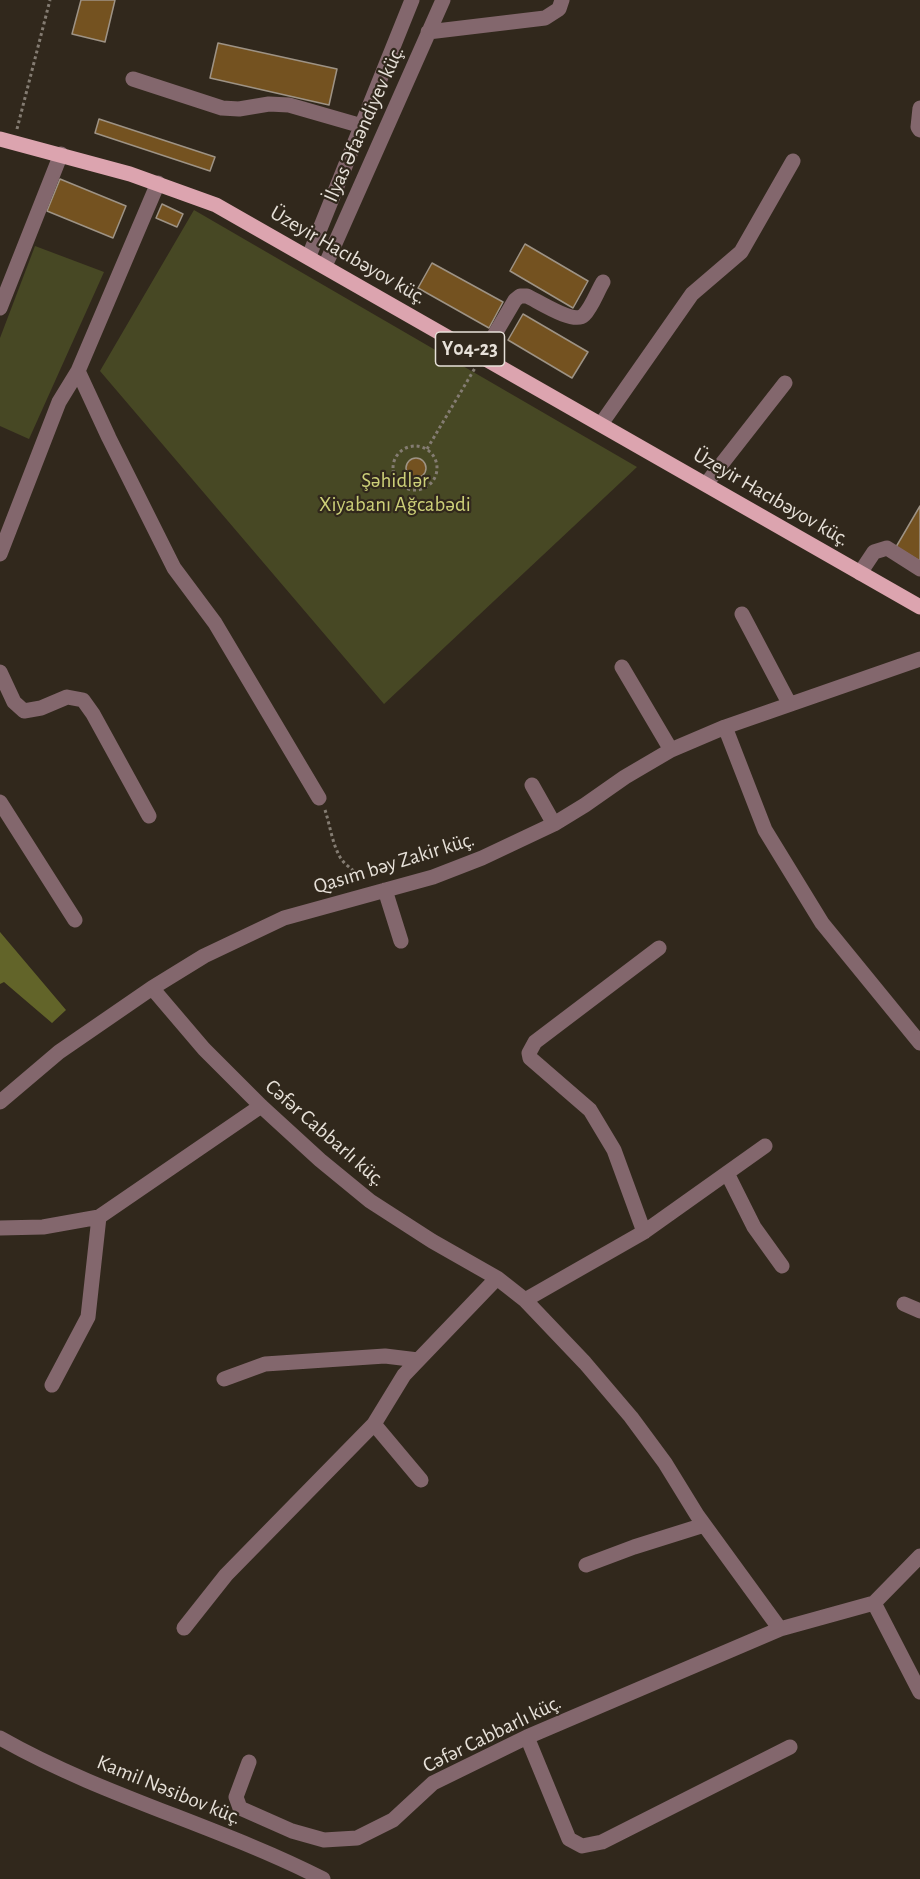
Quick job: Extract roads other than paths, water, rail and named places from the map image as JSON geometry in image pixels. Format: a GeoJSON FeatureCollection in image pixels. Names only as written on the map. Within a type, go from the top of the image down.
{"type":"FeatureCollection","features":[{"type":"Feature","properties":{"kind":"main road","name":"Üzeyir Hacıbəyov küç."},"geometry":{"type":"LineString","coordinates":[[7,141],[61,154],[158,183],[216,205],[309,256],[920,607]]}},
{"type":"Feature","properties":{"kind":"street"},"geometry":{"type":"LineString","coordinates":[[309,256],[411,0]]}},
{"type":"Feature","properties":{"kind":"street","name":"İlyas Əfaəndiyev küç."},"geometry":{"type":"LineString","coordinates":[[325,266],[443,0]]}},
{"type":"Feature","properties":{"kind":"street"},"geometry":{"type":"LineString","coordinates":[[428,32],[545,18],[559,9],[562,0]]}},
{"type":"Feature","properties":{"kind":"street"},"geometry":{"type":"LineString","coordinates":[[133,79],[222,108],[239,109],[269,104],[289,105],[362,126]]}},
{"type":"Feature","properties":{"kind":"street"},"geometry":{"type":"LineString","coordinates":[[920,108],[918,127],[920,130]]}},
{"type":"Feature","properties":{"kind":"street"},"geometry":{"type":"LineString","coordinates":[[0,308],[61,154]]}},
{"type":"Feature","properties":{"kind":"street"},"geometry":{"type":"LineString","coordinates":[[601,424],[692,294],[741,252],[794,161]]}},
{"type":"Feature","properties":{"kind":"street"},"geometry":{"type":"LineString","coordinates":[[0,554],[59,402],[78,371],[158,183]]}},
{"type":"Feature","properties":{"kind":"street"},"geometry":{"type":"LineString","coordinates":[[482,356],[515,300],[520,296],[527,296],[571,318],[579,318],[585,314],[603,282]]}},
{"type":"Feature","properties":{"kind":"street"},"geometry":{"type":"LineString","coordinates":[[78,371],[174,568],[215,623],[319,798]]}},
{"type":"Feature","properties":{"kind":"street"},"geometry":{"type":"LineString","coordinates":[[706,484],[785,383]]}},
{"type":"Feature","properties":{"kind":"street"},"geometry":{"type":"LineString","coordinates":[[860,573],[874,552],[887,548],[920,568]]}},
{"type":"Feature","properties":{"kind":"street"},"geometry":{"type":"LineString","coordinates":[[742,614],[789,703]]}},
{"type":"Feature","properties":{"kind":"street","name":"Qasım bəy Zakir küç."},"geometry":{"type":"LineString","coordinates":[[0,1102],[59,1052],[152,988],[204,956],[284,918],[433,877],[482,858],[554,824],[671,750],[789,703],[920,659]]}},
{"type":"Feature","properties":{"kind":"street"},"geometry":{"type":"LineString","coordinates":[[622,668],[671,750]]}},
{"type":"Feature","properties":{"kind":"street"},"geometry":{"type":"LineString","coordinates":[[0,672],[14,702],[24,711],[41,708],[66,697],[83,700],[149,816]]}},
{"type":"Feature","properties":{"kind":"street"},"geometry":{"type":"LineString","coordinates":[[725,727],[765,830],[822,922],[920,1043]]}},
{"type":"Feature","properties":{"kind":"street"},"geometry":{"type":"LineString","coordinates":[[532,785],[554,824]]}},
{"type":"Feature","properties":{"kind":"street"},"geometry":{"type":"LineString","coordinates":[[0,802],[75,920]]}},
{"type":"Feature","properties":{"kind":"street"},"geometry":{"type":"LineString","coordinates":[[385,890],[401,941]]}},
{"type":"Feature","properties":{"kind":"street"},"geometry":{"type":"LineString","coordinates":[[644,1232],[614,1150],[590,1110],[530,1058],[529,1053],[535,1042],[659,948]]}},
{"type":"Feature","properties":{"kind":"street","name":"Cəfər Cabbarlı küç."},"geometry":{"type":"LineString","coordinates":[[152,988],[204,1049],[261,1106],[370,1201],[432,1241],[496,1278],[525,1300],[585,1363],[631,1417],[665,1463],[704,1526],[780,1629]]}},
{"type":"Feature","properties":{"kind":"street"},"geometry":{"type":"LineString","coordinates":[[0,1228],[43,1227],[99,1216],[261,1106]]}},
{"type":"Feature","properties":{"kind":"street"},"geometry":{"type":"LineString","coordinates":[[525,1300],[644,1232],[765,1146]]}},
{"type":"Feature","properties":{"kind":"street"},"geometry":{"type":"LineString","coordinates":[[727,1173],[754,1227],[782,1266]]}},
{"type":"Feature","properties":{"kind":"street"},"geometry":{"type":"LineString","coordinates":[[52,1385],[88,1317],[99,1216]]}},
{"type":"Feature","properties":{"kind":"street"},"geometry":{"type":"LineString","coordinates":[[184,1628],[226,1575],[374,1424],[404,1375],[496,1278]]}},
{"type":"Feature","properties":{"kind":"street"},"geometry":{"type":"LineString","coordinates":[[904,1304],[920,1311]]}},
{"type":"Feature","properties":{"kind":"street"},"geometry":{"type":"LineString","coordinates":[[224,1379],[265,1364],[385,1356],[418,1360]]}},
{"type":"Feature","properties":{"kind":"street"},"geometry":{"type":"LineString","coordinates":[[374,1424],[421,1480]]}},
{"type":"Feature","properties":{"kind":"street"},"geometry":{"type":"LineString","coordinates":[[586,1564],[634,1546],[704,1526]]}},
{"type":"Feature","properties":{"kind":"street"},"geometry":{"type":"LineString","coordinates":[[920,1556],[874,1603],[920,1692]]}},
{"type":"Feature","properties":{"kind":"street","name":"Cəfər Cabbarlı küç."},"geometry":{"type":"LineString","coordinates":[[249,1762],[236,1797],[240,1808],[292,1831],[324,1840],[357,1838],[393,1820],[433,1783],[527,1737],[780,1629],[874,1603]]}},
{"type":"Feature","properties":{"kind":"street"},"geometry":{"type":"LineString","coordinates":[[527,1737],[569,1839],[582,1846],[603,1842],[790,1747]]}},
{"type":"Feature","properties":{"kind":"street","name":"Kamil Nəsibov küç."},"geometry":{"type":"LineString","coordinates":[[0,1738],[51,1765],[218,1832],[323,1879]]}},
{"type":"Feature","properties":{"kind":"park label","name":"Şəhidlər Xiyabanı Ağcabədi"},"geometry":{"type":"Point","coordinates":[395,493]}}]}
